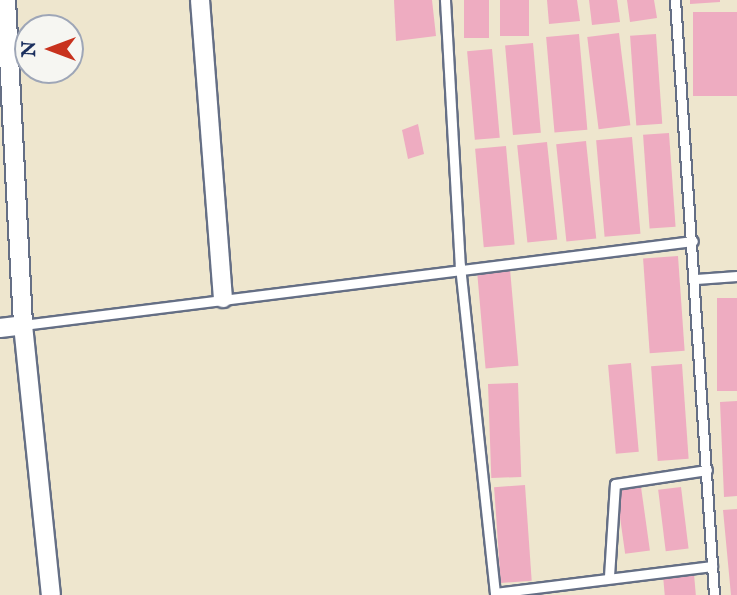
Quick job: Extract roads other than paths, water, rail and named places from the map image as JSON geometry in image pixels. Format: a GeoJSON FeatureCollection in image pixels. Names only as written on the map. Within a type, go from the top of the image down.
{"type":"FeatureCollection","features":[{"type":"Feature","properties":{"kind":"street"},"geometry":{"type":"LineString","coordinates":[[6,0],[23,325],[51,595]]}},
{"type":"Feature","properties":{"kind":"street"},"geometry":{"type":"LineString","coordinates":[[200,0],[223,298]]}},
{"type":"Feature","properties":{"kind":"street"},"geometry":{"type":"LineString","coordinates":[[0,328],[23,325]]}},
{"type":"Feature","properties":{"kind":"lane"},"geometry":{"type":"LineString","coordinates":[[445,0],[460,266],[495,594],[609,576],[712,566]]}},
{"type":"Feature","properties":{"kind":"lane"},"geometry":{"type":"LineString","coordinates":[[675,0],[696,279],[714,595]]}},
{"type":"Feature","properties":{"kind":"lane"},"geometry":{"type":"LineString","coordinates":[[23,325],[460,266],[693,242]]}},
{"type":"Feature","properties":{"kind":"lane"},"geometry":{"type":"LineString","coordinates":[[696,279],[737,276]]}},
{"type":"Feature","properties":{"kind":"lane"},"geometry":{"type":"LineString","coordinates":[[609,576],[615,484],[707,470]]}}]}
